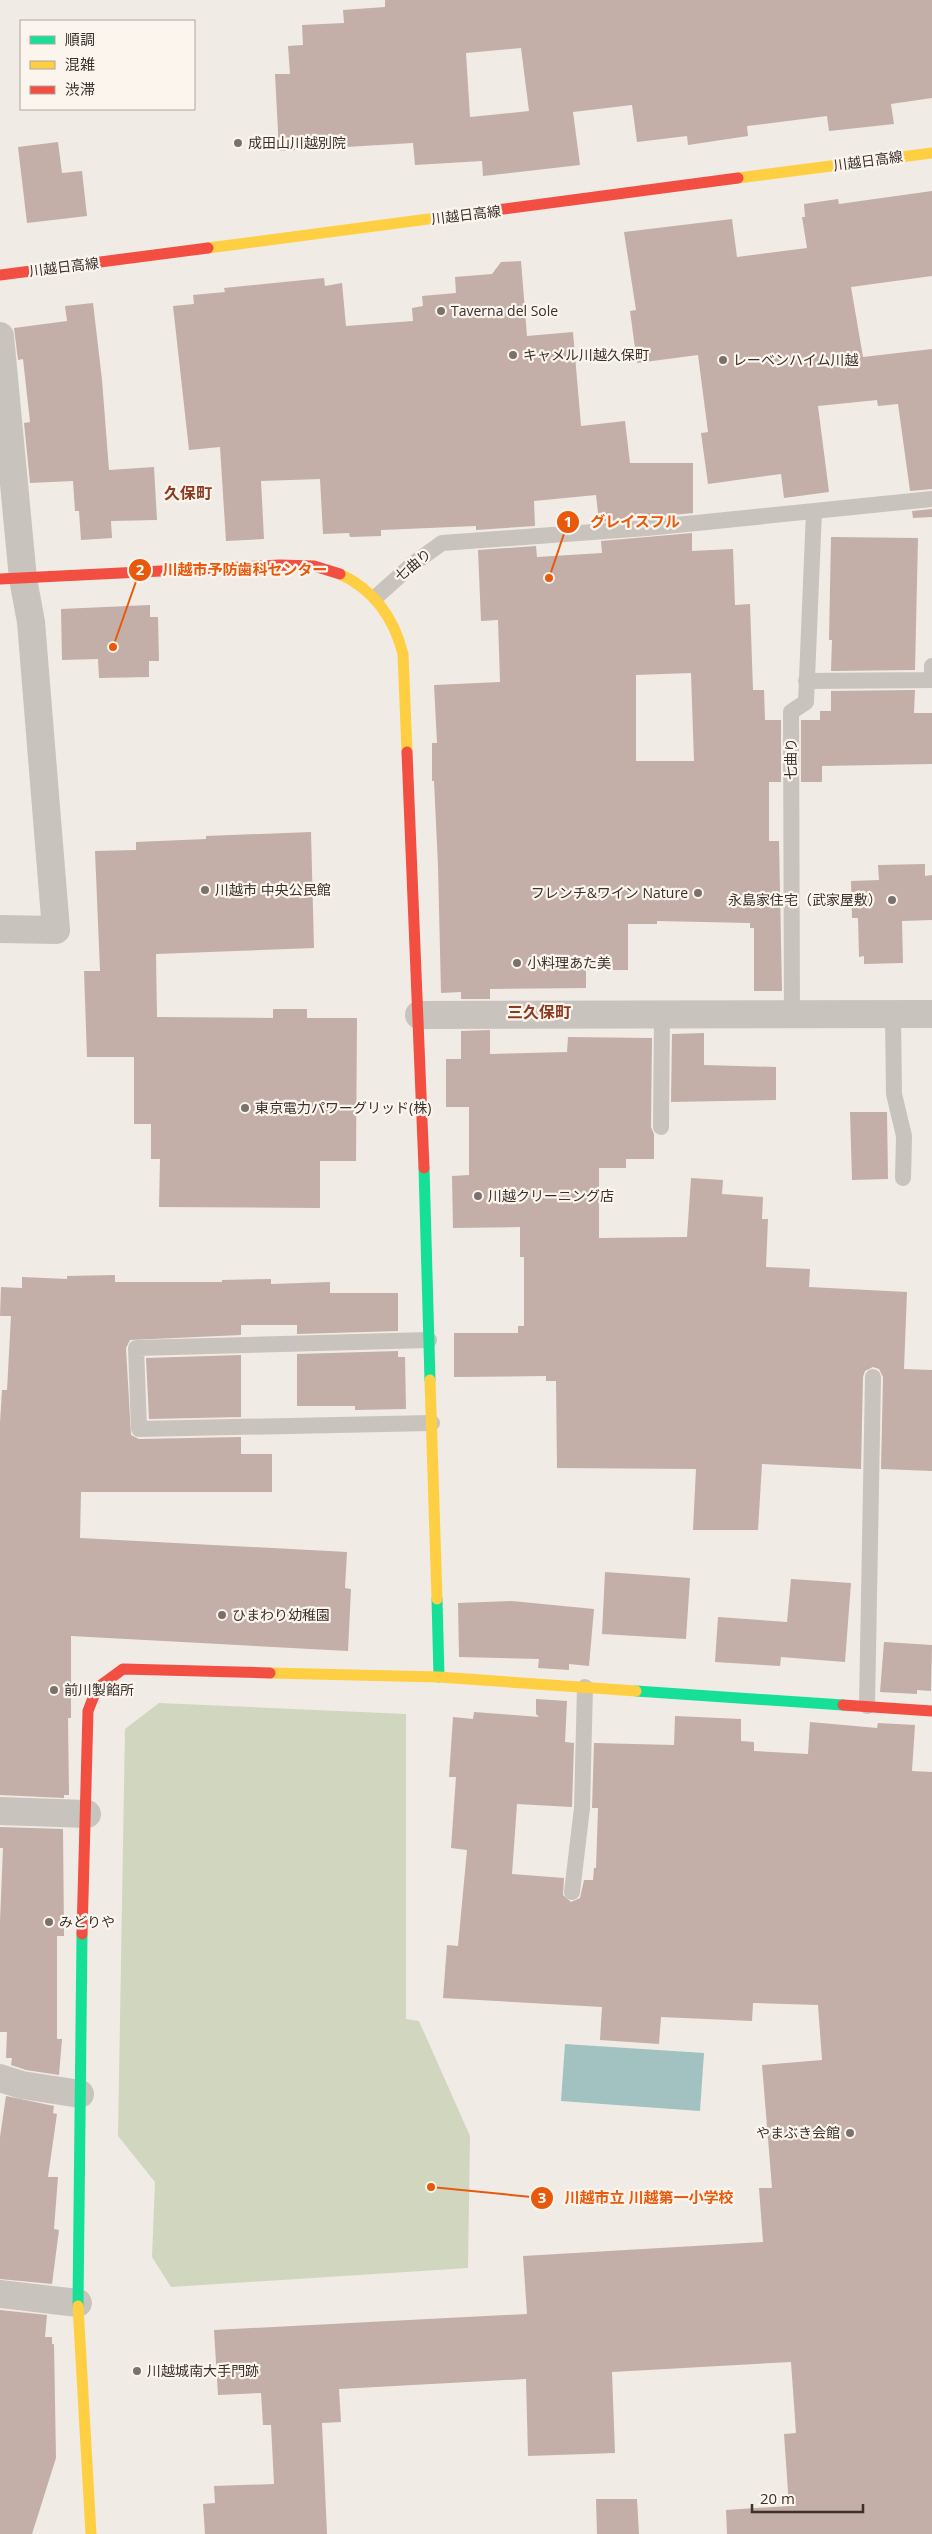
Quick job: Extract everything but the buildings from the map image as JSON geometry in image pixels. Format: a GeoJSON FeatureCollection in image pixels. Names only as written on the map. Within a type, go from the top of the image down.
{"type":"FeatureCollection","features":[{"type":"Feature","properties":{"kind":"street","name":"川越日高線"},"geometry":{"type":"LineString","coordinates":[[0,275],[932,153]]}},
{"type":"Feature","properties":{"kind":"street"},"geometry":{"type":"LineString","coordinates":[[0,336],[11,579],[31,622],[56,930],[0,929]]}},
{"type":"Feature","properties":{"kind":"street"},"geometry":{"type":"LineString","coordinates":[[11,579],[280,565],[319,566],[348,578],[376,597],[391,618],[400,638],[403,654],[419,1015],[439,1677]]}},
{"type":"Feature","properties":{"kind":"street"},"geometry":{"type":"LineString","coordinates":[[419,1015],[792,1016],[932,1014]]}},
{"type":"Feature","properties":{"kind":"street"},"geometry":{"type":"LineString","coordinates":[[91,2534],[78,2303],[81,1971],[87,1814],[88,1711],[97,1688],[123,1669],[439,1677],[932,1711]]}},
{"type":"Feature","properties":{"kind":"street"},"geometry":{"type":"LineString","coordinates":[[0,1811],[87,1814]]}},
{"type":"Feature","properties":{"kind":"street"},"geometry":{"type":"LineString","coordinates":[[0,2078],[22,2085],[80,2094]]}},
{"type":"Feature","properties":{"kind":"street"},"geometry":{"type":"LineString","coordinates":[[0,2294],[78,2303]]}},
{"type":"Feature","properties":{"kind":"lane","name":"七曲り"},"geometry":{"type":"LineString","coordinates":[[376,597],[414,563],[442,543],[647,528],[932,499]]}},
{"type":"Feature","properties":{"kind":"lane","name":"七曲り"},"geometry":{"type":"LineString","coordinates":[[792,1016],[791,712],[806,702],[814,511]]}},
{"type":"Feature","properties":{"kind":"lane"},"geometry":{"type":"LineString","coordinates":[[806,682],[932,680],[932,666]]}},
{"type":"Feature","properties":{"kind":"lane"},"geometry":{"type":"LineString","coordinates":[[661,1127],[662,1015]]}},
{"type":"Feature","properties":{"kind":"lane"},"geometry":{"type":"LineString","coordinates":[[893,1015],[894,1094],[904,1136],[903,1178]]}},
{"type":"Feature","properties":{"kind":"lane"},"geometry":{"type":"LineString","coordinates":[[429,1340],[136,1348],[138,1411],[139,1429],[432,1423]]}},
{"type":"Feature","properties":{"kind":"lane"},"geometry":{"type":"LineString","coordinates":[[867,1706],[873,1377]]}},
{"type":"Feature","properties":{"kind":"lane"},"geometry":{"type":"LineString","coordinates":[[572,1892],[582,1808],[585,1687]]}},
{"type":"Feature","properties":{"kind":"green space"},"geometry":{"type":"Polygon","coordinates":[[[159,1703],[406,1714],[406,2019],[419,2021],[470,2136],[468,2268],[171,2287],[152,2257],[155,2182],[118,2136],[125,1729],[159,1703]]]}},
{"type":"Feature","properties":{"kind":"water"},"geometry":{"type":"Polygon","coordinates":[[[565,2044],[704,2053],[700,2111],[561,2101],[565,2044]]]}},
{"type":"Feature","properties":{"kind":"traffic: fast"},"geometry":{"type":"LineString","coordinates":[[424,1168],[430,1380]]}},
{"type":"Feature","properties":{"kind":"traffic: fast"},"geometry":{"type":"LineString","coordinates":[[437,1599],[439,1677]]}},
{"type":"Feature","properties":{"kind":"traffic: fast"},"geometry":{"type":"LineString","coordinates":[[636,1691],[843,1705]]}},
{"type":"Feature","properties":{"kind":"traffic: fast"},"geometry":{"type":"LineString","coordinates":[[78,2306],[82,1934]]}},
{"type":"Feature","properties":{"kind":"traffic: slow"},"geometry":{"type":"LineString","coordinates":[[738,178],[932,153]]}},
{"type":"Feature","properties":{"kind":"traffic: slow"},"geometry":{"type":"LineString","coordinates":[[208,248],[489,211]]}},
{"type":"Feature","properties":{"kind":"traffic: slow"},"geometry":{"type":"LineString","coordinates":[[340,574],[363,588],[381,606],[399,641],[403,654],[407,752]]}},
{"type":"Feature","properties":{"kind":"traffic: slow"},"geometry":{"type":"LineString","coordinates":[[430,1380],[437,1599]]}},
{"type":"Feature","properties":{"kind":"traffic: slow"},"geometry":{"type":"LineString","coordinates":[[270,1673],[439,1677],[636,1691]]}},
{"type":"Feature","properties":{"kind":"traffic: slow"},"geometry":{"type":"LineString","coordinates":[[78,2306],[91,2534]]}},
{"type":"Feature","properties":{"kind":"traffic: jam"},"geometry":{"type":"LineString","coordinates":[[489,211],[738,178]]}},
{"type":"Feature","properties":{"kind":"traffic: jam"},"geometry":{"type":"LineString","coordinates":[[0,275],[208,248]]}},
{"type":"Feature","properties":{"kind":"traffic: jam"},"geometry":{"type":"LineString","coordinates":[[0,579],[280,565],[314,566],[340,574]]}},
{"type":"Feature","properties":{"kind":"traffic: jam"},"geometry":{"type":"LineString","coordinates":[[407,752],[424,1168]]}},
{"type":"Feature","properties":{"kind":"traffic: jam"},"geometry":{"type":"LineString","coordinates":[[82,1934],[88,1711],[97,1688],[123,1669],[270,1673]]}},
{"type":"Feature","properties":{"kind":"traffic: jam"},"geometry":{"type":"LineString","coordinates":[[843,1705],[932,1711]]}},
{"type":"Feature","properties":{"kind":"place","name":"成田山川越別院"},"geometry":{"type":"Point","coordinates":[238,143]}},
{"type":"Feature","properties":{"kind":"place","name":"Taverna del Sole"},"geometry":{"type":"Point","coordinates":[441,311]}},
{"type":"Feature","properties":{"kind":"place","name":"キャメル川越久保町"},"geometry":{"type":"Point","coordinates":[513,355]}},
{"type":"Feature","properties":{"kind":"place","name":"レーベンハイム川越"},"geometry":{"type":"Point","coordinates":[723,360]}},
{"type":"Feature","properties":{"kind":"place","name":"グレイスフル"},"geometry":{"type":"Point","coordinates":[549,578]}},
{"type":"Feature","properties":{"kind":"place","name":"川越市予防歯科センター"},"geometry":{"type":"Point","coordinates":[113,647]}},
{"type":"Feature","properties":{"kind":"place","name":"川越市 中央公民館"},"geometry":{"type":"Point","coordinates":[205,890]}},
{"type":"Feature","properties":{"kind":"place","name":"フレンチ&ワイン Nature"},"geometry":{"type":"Point","coordinates":[698,893]}},
{"type":"Feature","properties":{"kind":"place","name":"永島家住宅（武家屋敷）"},"geometry":{"type":"Point","coordinates":[892,900]}},
{"type":"Feature","properties":{"kind":"place","name":"小料理あた美"},"geometry":{"type":"Point","coordinates":[517,963]}},
{"type":"Feature","properties":{"kind":"place","name":"東京電力パワーグリッド(株)"},"geometry":{"type":"Point","coordinates":[245,1108]}},
{"type":"Feature","properties":{"kind":"place","name":"川越クリーニング店"},"geometry":{"type":"Point","coordinates":[478,1196]}},
{"type":"Feature","properties":{"kind":"place","name":"ひまわり幼稚園"},"geometry":{"type":"Point","coordinates":[222,1615]}},
{"type":"Feature","properties":{"kind":"place","name":"前川製餡所"},"geometry":{"type":"Point","coordinates":[54,1690]}},
{"type":"Feature","properties":{"kind":"place","name":"みどりや"},"geometry":{"type":"Point","coordinates":[49,1922]}},
{"type":"Feature","properties":{"kind":"place","name":"やまぶき会館"},"geometry":{"type":"Point","coordinates":[850,2133]}},
{"type":"Feature","properties":{"kind":"place","name":"川越市立 川越第一小学校"},"geometry":{"type":"Point","coordinates":[431,2187]}},
{"type":"Feature","properties":{"kind":"place","name":"川越城南大手門跡"},"geometry":{"type":"Point","coordinates":[137,2371]}},
{"type":"Feature","properties":{"kind":"district","name":"久保町"},"geometry":{"type":"Point","coordinates":[188,493]}},
{"type":"Feature","properties":{"kind":"district","name":"三久保町"},"geometry":{"type":"Point","coordinates":[539,1012]}}]}
